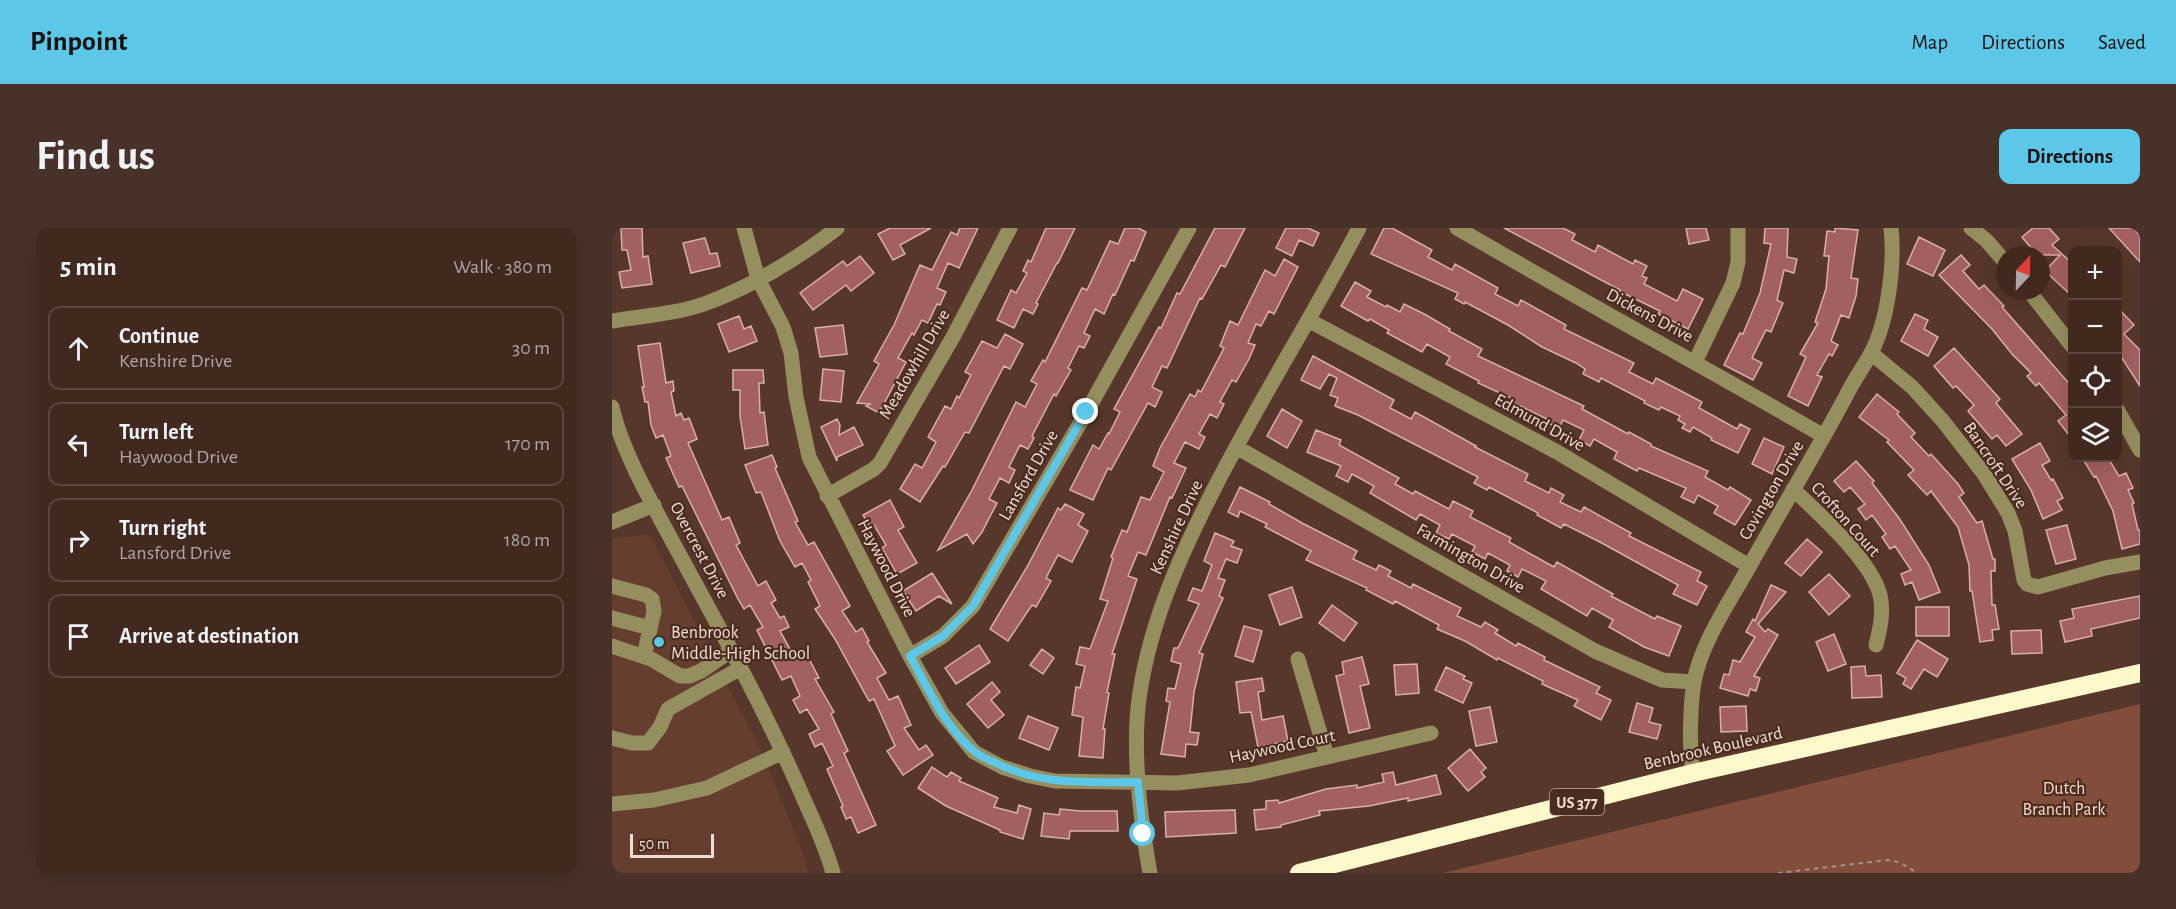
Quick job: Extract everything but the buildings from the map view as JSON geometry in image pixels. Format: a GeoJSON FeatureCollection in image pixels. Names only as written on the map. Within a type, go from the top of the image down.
{"type":"FeatureCollection","features":[{"type":"Feature","properties":{"kind":"highway","name":"Benbrook Boulevard"},"geometry":{"type":"LineString","coordinates":[[1299,873],[1693,773],[2140,673]]}},
{"type":"Feature","properties":{"kind":"street","name":"Haywood Drive"},"geometry":{"type":"LineString","coordinates":[[744,228],[758,279],[783,327],[791,353],[805,444],[827,496],[942,713],[974,752],[1002,766],[1030,776],[1055,782],[1138,782]]}},
{"type":"Feature","properties":{"kind":"street"},"geometry":{"type":"LineString","coordinates":[[612,321],[704,304],[758,279],[837,228]]}},
{"type":"Feature","properties":{"kind":"street","name":"Meadowhill Drive"},"geometry":{"type":"LineString","coordinates":[[827,496],[874,469],[880,463],[953,337],[1010,228]]}},
{"type":"Feature","properties":{"kind":"street","name":"Lansford Drive"},"geometry":{"type":"LineString","coordinates":[[910,656],[943,636],[973,606],[1080,423],[1189,228]]}},
{"type":"Feature","properties":{"kind":"street","name":"Kenshire Drive"},"geometry":{"type":"LineString","coordinates":[[1150,873],[1143,834],[1138,782],[1138,712],[1140,692],[1156,622],[1188,542],[1236,447],[1359,228]]}},
{"type":"Feature","properties":{"kind":"street","name":"Dickens Drive"},"geometry":{"type":"LineString","coordinates":[[1457,228],[1824,436]]}},
{"type":"Feature","properties":{"kind":"street"},"geometry":{"type":"LineString","coordinates":[[1695,362],[1733,283],[1738,262],[1738,228]]}},
{"type":"Feature","properties":{"kind":"street","name":"Covington Drive"},"geometry":{"type":"LineString","coordinates":[[1693,773],[1691,761],[1694,682],[1718,621],[1824,436],[1859,370],[1871,353],[1879,332],[1889,290],[1892,267],[1891,228]]}},
{"type":"Feature","properties":{"kind":"street"},"geometry":{"type":"LineString","coordinates":[[1971,228],[1987,240],[1996,251]]}},
{"type":"Feature","properties":{"kind":"street"},"geometry":{"type":"LineString","coordinates":[[2036,300],[2068,340]]}},
{"type":"Feature","properties":{"kind":"street","name":"Edmund Drive"},"geometry":{"type":"LineString","coordinates":[[1308,320],[1557,452],[1749,566]]}},
{"type":"Feature","properties":{"kind":"street","name":"Bancroft Drive"},"geometry":{"type":"LineString","coordinates":[[1871,353],[1920,396],[1943,421],[1984,474],[2008,513],[2015,531],[2024,580],[2028,584],[2038,587],[2104,568],[2140,562]]}},
{"type":"Feature","properties":{"kind":"street","name":"Overcrest Drive"},"geometry":{"type":"LineString","coordinates":[[612,407],[616,427],[654,505],[732,650],[783,752],[828,853],[832,873]]}},
{"type":"Feature","properties":{"kind":"street"},"geometry":{"type":"LineString","coordinates":[[2122,418],[2140,450]]}},
{"type":"Feature","properties":{"kind":"street","name":"Farmington Drive"},"geometry":{"type":"LineString","coordinates":[[1236,447],[1595,651],[1662,680],[1694,682]]}},
{"type":"Feature","properties":{"kind":"street","name":"Crofton Court"},"geometry":{"type":"LineString","coordinates":[[1793,489],[1851,548],[1876,585],[1881,609],[1881,623],[1876,645]]}},
{"type":"Feature","properties":{"kind":"street"},"geometry":{"type":"LineString","coordinates":[[612,522],[654,505]]}},
{"type":"Feature","properties":{"kind":"street"},"geometry":{"type":"LineString","coordinates":[[612,586],[646,595],[652,599],[654,611],[644,656]]}},
{"type":"Feature","properties":{"kind":"street"},"geometry":{"type":"LineString","coordinates":[[612,618],[650,628]]}},
{"type":"Feature","properties":{"kind":"street"},"geometry":{"type":"LineString","coordinates":[[612,646],[644,656],[680,676],[689,676],[701,671],[732,650]]}},
{"type":"Feature","properties":{"kind":"street"},"geometry":{"type":"LineString","coordinates":[[1298,659],[1327,757]]}},
{"type":"Feature","properties":{"kind":"street"},"geometry":{"type":"LineString","coordinates":[[612,738],[632,743],[648,743],[660,727],[668,709],[741,668]]}},
{"type":"Feature","properties":{"kind":"street","name":"Haywood Court"},"geometry":{"type":"LineString","coordinates":[[1138,782],[1177,783],[1250,775],[1431,733]]}},
{"type":"Feature","properties":{"kind":"street"},"geometry":{"type":"LineString","coordinates":[[612,804],[654,800],[707,788],[783,752]]}},
{"type":"Feature","properties":{"kind":"path"},"geometry":{"type":"LineString","coordinates":[[1778,873],[1888,860],[1899,862],[1918,873]]}},
{"type":"Feature","properties":{"kind":"shaded area","name":"Benbrook Middle-High School"},"geometry":{"type":"Polygon","coordinates":[[[650,535],[759,746],[802,851],[808,873],[612,873],[612,538],[650,535]]]}},
{"type":"Feature","properties":{"kind":"green space","name":"Dutch Branch Park"},"geometry":{"type":"Polygon","coordinates":[[[2140,704],[2140,873],[1443,873],[2140,704]]]}},
{"type":"Feature","properties":{"kind":"place","name":"Benbrook Middle-High School"},"geometry":{"type":"Point","coordinates":[659,642]}},
{"type":"Feature","properties":{"kind":"route"},"geometry":{"type":"LineString","coordinates":[[1086,412],[973,606],[943,636],[910,656],[942,713],[974,752],[1002,766],[1055,782],[1138,782],[1143,834]]}}]}
